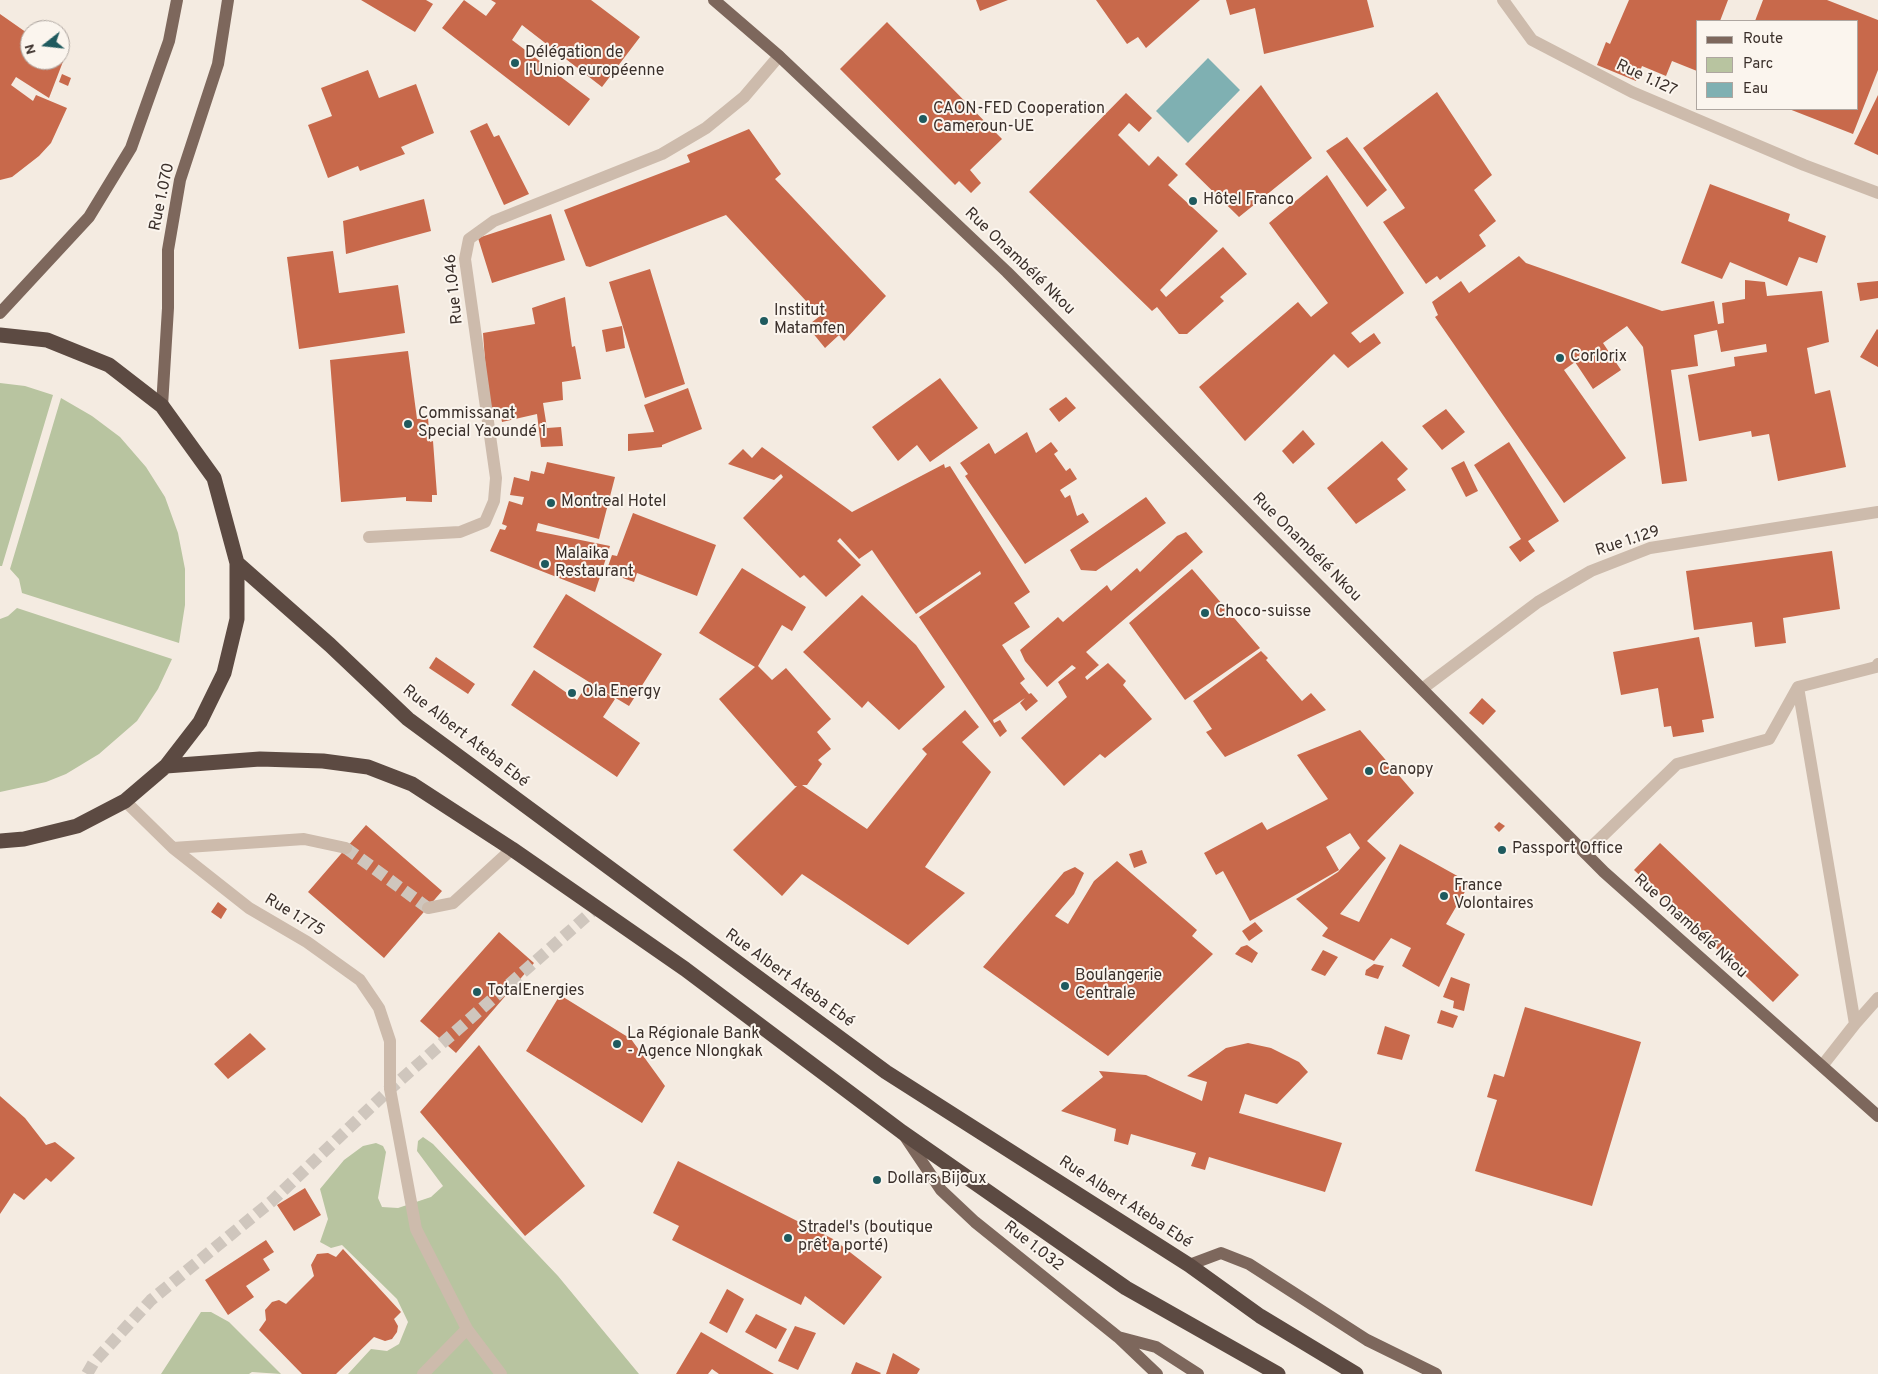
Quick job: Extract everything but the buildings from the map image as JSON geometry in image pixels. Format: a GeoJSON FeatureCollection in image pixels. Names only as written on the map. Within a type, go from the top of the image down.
{"type":"FeatureCollection","features":[{"type":"Feature","properties":{"kind":"highway"},"geometry":{"type":"LineString","coordinates":[[0,334],[47,340],[109,365],[162,406],[214,478],[237,563],[237,619],[224,672],[200,722],[166,766],[125,801],[77,826],[24,840],[0,840]]}},
{"type":"Feature","properties":{"kind":"highway","name":"Rue Albert Ateba Ebé"},"geometry":{"type":"LineString","coordinates":[[237,563],[330,645],[408,719],[886,1072],[1189,1265],[1260,1316],[1356,1374]]}},
{"type":"Feature","properties":{"kind":"highway"},"geometry":{"type":"LineString","coordinates":[[166,766],[260,759],[323,761],[368,767],[412,784],[512,849],[685,969],[902,1132],[1126,1288],[1278,1374]]}},
{"type":"Feature","properties":{"kind":"main road"},"geometry":{"type":"LineString","coordinates":[[0,313],[89,217],[131,148],[169,42],[177,0]]}},
{"type":"Feature","properties":{"kind":"main road","name":"Rue 1.070"},"geometry":{"type":"LineString","coordinates":[[162,406],[168,308],[168,250],[180,180],[218,64],[228,0]]}},
{"type":"Feature","properties":{"kind":"main road","name":"Rue Onambélé Nkou"},"geometry":{"type":"LineString","coordinates":[[714,0],[779,56],[1007,272],[1585,854],[1878,1116]]}},
{"type":"Feature","properties":{"kind":"main road","name":"Rue 1.032"},"geometry":{"type":"LineString","coordinates":[[902,1132],[941,1190],[975,1222],[1118,1337],[1158,1374]]}},
{"type":"Feature","properties":{"kind":"main road"},"geometry":{"type":"LineString","coordinates":[[1189,1265],[1221,1253],[1249,1264],[1367,1340],[1436,1374]]}},
{"type":"Feature","properties":{"kind":"main road"},"geometry":{"type":"LineString","coordinates":[[1118,1337],[1156,1346],[1198,1374]]}},
{"type":"Feature","properties":{"kind":"street","name":"Rue 1.127"},"geometry":{"type":"LineString","coordinates":[[1503,0],[1532,40],[1632,92],[1804,165],[1878,193]]}},
{"type":"Feature","properties":{"kind":"street","name":"Rue 1.046"},"geometry":{"type":"LineString","coordinates":[[370,537],[460,532],[485,522],[494,501],[496,478],[465,259],[469,239],[494,222],[662,154],[706,128],[744,97],[779,56]]}},
{"type":"Feature","properties":{"kind":"street","name":"Rue 1.129"},"geometry":{"type":"LineString","coordinates":[[1422,688],[1538,602],[1591,571],[1650,548],[1878,512]]}},
{"type":"Feature","properties":{"kind":"street"},"geometry":{"type":"LineString","coordinates":[[1585,854],[1677,764],[1769,739],[1798,687],[1877,669]]}},
{"type":"Feature","properties":{"kind":"street"},"geometry":{"type":"LineString","coordinates":[[1798,687],[1855,1024]]}},
{"type":"Feature","properties":{"kind":"street","name":"Rue 1.775"},"geometry":{"type":"LineString","coordinates":[[125,801],[173,848],[249,908],[307,942],[360,980],[379,1008],[390,1040],[390,1089],[416,1229],[467,1329],[501,1374]]}},
{"type":"Feature","properties":{"kind":"street"},"geometry":{"type":"LineString","coordinates":[[173,848],[304,839],[346,848]]}},
{"type":"Feature","properties":{"kind":"street"},"geometry":{"type":"LineString","coordinates":[[428,908],[453,903],[512,849]]}},
{"type":"Feature","properties":{"kind":"street"},"geometry":{"type":"LineString","coordinates":[[1822,1066],[1878,998]]}},
{"type":"Feature","properties":{"kind":"street"},"geometry":{"type":"LineString","coordinates":[[423,1374],[467,1329]]}},
{"type":"Feature","properties":{"kind":"green space"},"geometry":{"type":"Polygon","coordinates":[[[0,383],[25,386],[53,395],[2,566],[0,566],[0,383]]]}},
{"type":"Feature","properties":{"kind":"green space"},"geometry":{"type":"Polygon","coordinates":[[[61,398],[92,416],[120,437],[146,467],[165,497],[178,533],[185,569],[185,605],[179,643],[22,593],[19,579],[10,569],[61,398]]]}},
{"type":"Feature","properties":{"kind":"green space"},"geometry":{"type":"Polygon","coordinates":[[[17,608],[172,659],[158,689],[137,721],[99,754],[66,774],[46,782],[0,792],[0,619],[8,616],[17,608]]]}},
{"type":"Feature","properties":{"kind":"green space"},"geometry":{"type":"Polygon","coordinates":[[[423,1137],[433,1144],[558,1276],[639,1374],[348,1374],[371,1349],[387,1351],[399,1344],[408,1322],[397,1299],[342,1245],[331,1248],[320,1242],[328,1219],[320,1189],[344,1160],[363,1146],[376,1143],[383,1146],[386,1152],[378,1198],[382,1207],[398,1208],[431,1197],[443,1186],[417,1151],[418,1141],[423,1137]]]}},
{"type":"Feature","properties":{"kind":"green space"},"geometry":{"type":"Polygon","coordinates":[[[201,1312],[211,1312],[229,1322],[281,1374],[252,1372],[249,1374],[161,1374],[201,1312]]]}},
{"type":"Feature","properties":{"kind":"water"},"geometry":{"type":"Polygon","coordinates":[[[1208,58],[1240,90],[1188,143],[1156,111],[1208,58]]]}},
{"type":"Feature","properties":{"kind":"tunnel"},"geometry":{"type":"LineString","coordinates":[[346,848],[428,908]]}},
{"type":"Feature","properties":{"kind":"tunnel"},"geometry":{"type":"LineString","coordinates":[[87,1374],[94,1362],[151,1300],[272,1201],[390,1089],[596,908]]}},
{"type":"Feature","properties":{"kind":"place","name":"Délégation de l'Union européenne"},"geometry":{"type":"Point","coordinates":[515,63]}},
{"type":"Feature","properties":{"kind":"place","name":"CAON-FED Cooperation Cameroun-UE"},"geometry":{"type":"Point","coordinates":[923,119]}},
{"type":"Feature","properties":{"kind":"place","name":"Hôtel Franco"},"geometry":{"type":"Point","coordinates":[1193,201]}},
{"type":"Feature","properties":{"kind":"place","name":"Institut Matamfen"},"geometry":{"type":"Point","coordinates":[764,321]}},
{"type":"Feature","properties":{"kind":"place","name":"Corlorix"},"geometry":{"type":"Point","coordinates":[1560,358]}},
{"type":"Feature","properties":{"kind":"place","name":"Commissanat Special Yaoundé 1"},"geometry":{"type":"Point","coordinates":[408,424]}},
{"type":"Feature","properties":{"kind":"place","name":"Montreal Hotel"},"geometry":{"type":"Point","coordinates":[551,503]}},
{"type":"Feature","properties":{"kind":"place","name":"Malaika Restaurant"},"geometry":{"type":"Point","coordinates":[545,564]}},
{"type":"Feature","properties":{"kind":"place","name":"Choco-suisse"},"geometry":{"type":"Point","coordinates":[1205,613]}},
{"type":"Feature","properties":{"kind":"place","name":"Ola Energy"},"geometry":{"type":"Point","coordinates":[572,693]}},
{"type":"Feature","properties":{"kind":"place","name":"Canopy"},"geometry":{"type":"Point","coordinates":[1369,771]}},
{"type":"Feature","properties":{"kind":"place","name":"Passport Office"},"geometry":{"type":"Point","coordinates":[1502,850]}},
{"type":"Feature","properties":{"kind":"place","name":"France Volontaires"},"geometry":{"type":"Point","coordinates":[1444,896]}},
{"type":"Feature","properties":{"kind":"place","name":"Boulangerie Centrale"},"geometry":{"type":"Point","coordinates":[1065,986]}},
{"type":"Feature","properties":{"kind":"place","name":"TotalEnergies"},"geometry":{"type":"Point","coordinates":[477,992]}},
{"type":"Feature","properties":{"kind":"place","name":"La Régionale Bank - Agence Nlongkak"},"geometry":{"type":"Point","coordinates":[617,1044]}},
{"type":"Feature","properties":{"kind":"place","name":"Dollars Bijoux"},"geometry":{"type":"Point","coordinates":[877,1180]}},
{"type":"Feature","properties":{"kind":"place","name":"Stradel's (boutique prêt a porté)"},"geometry":{"type":"Point","coordinates":[788,1238]}}]}
